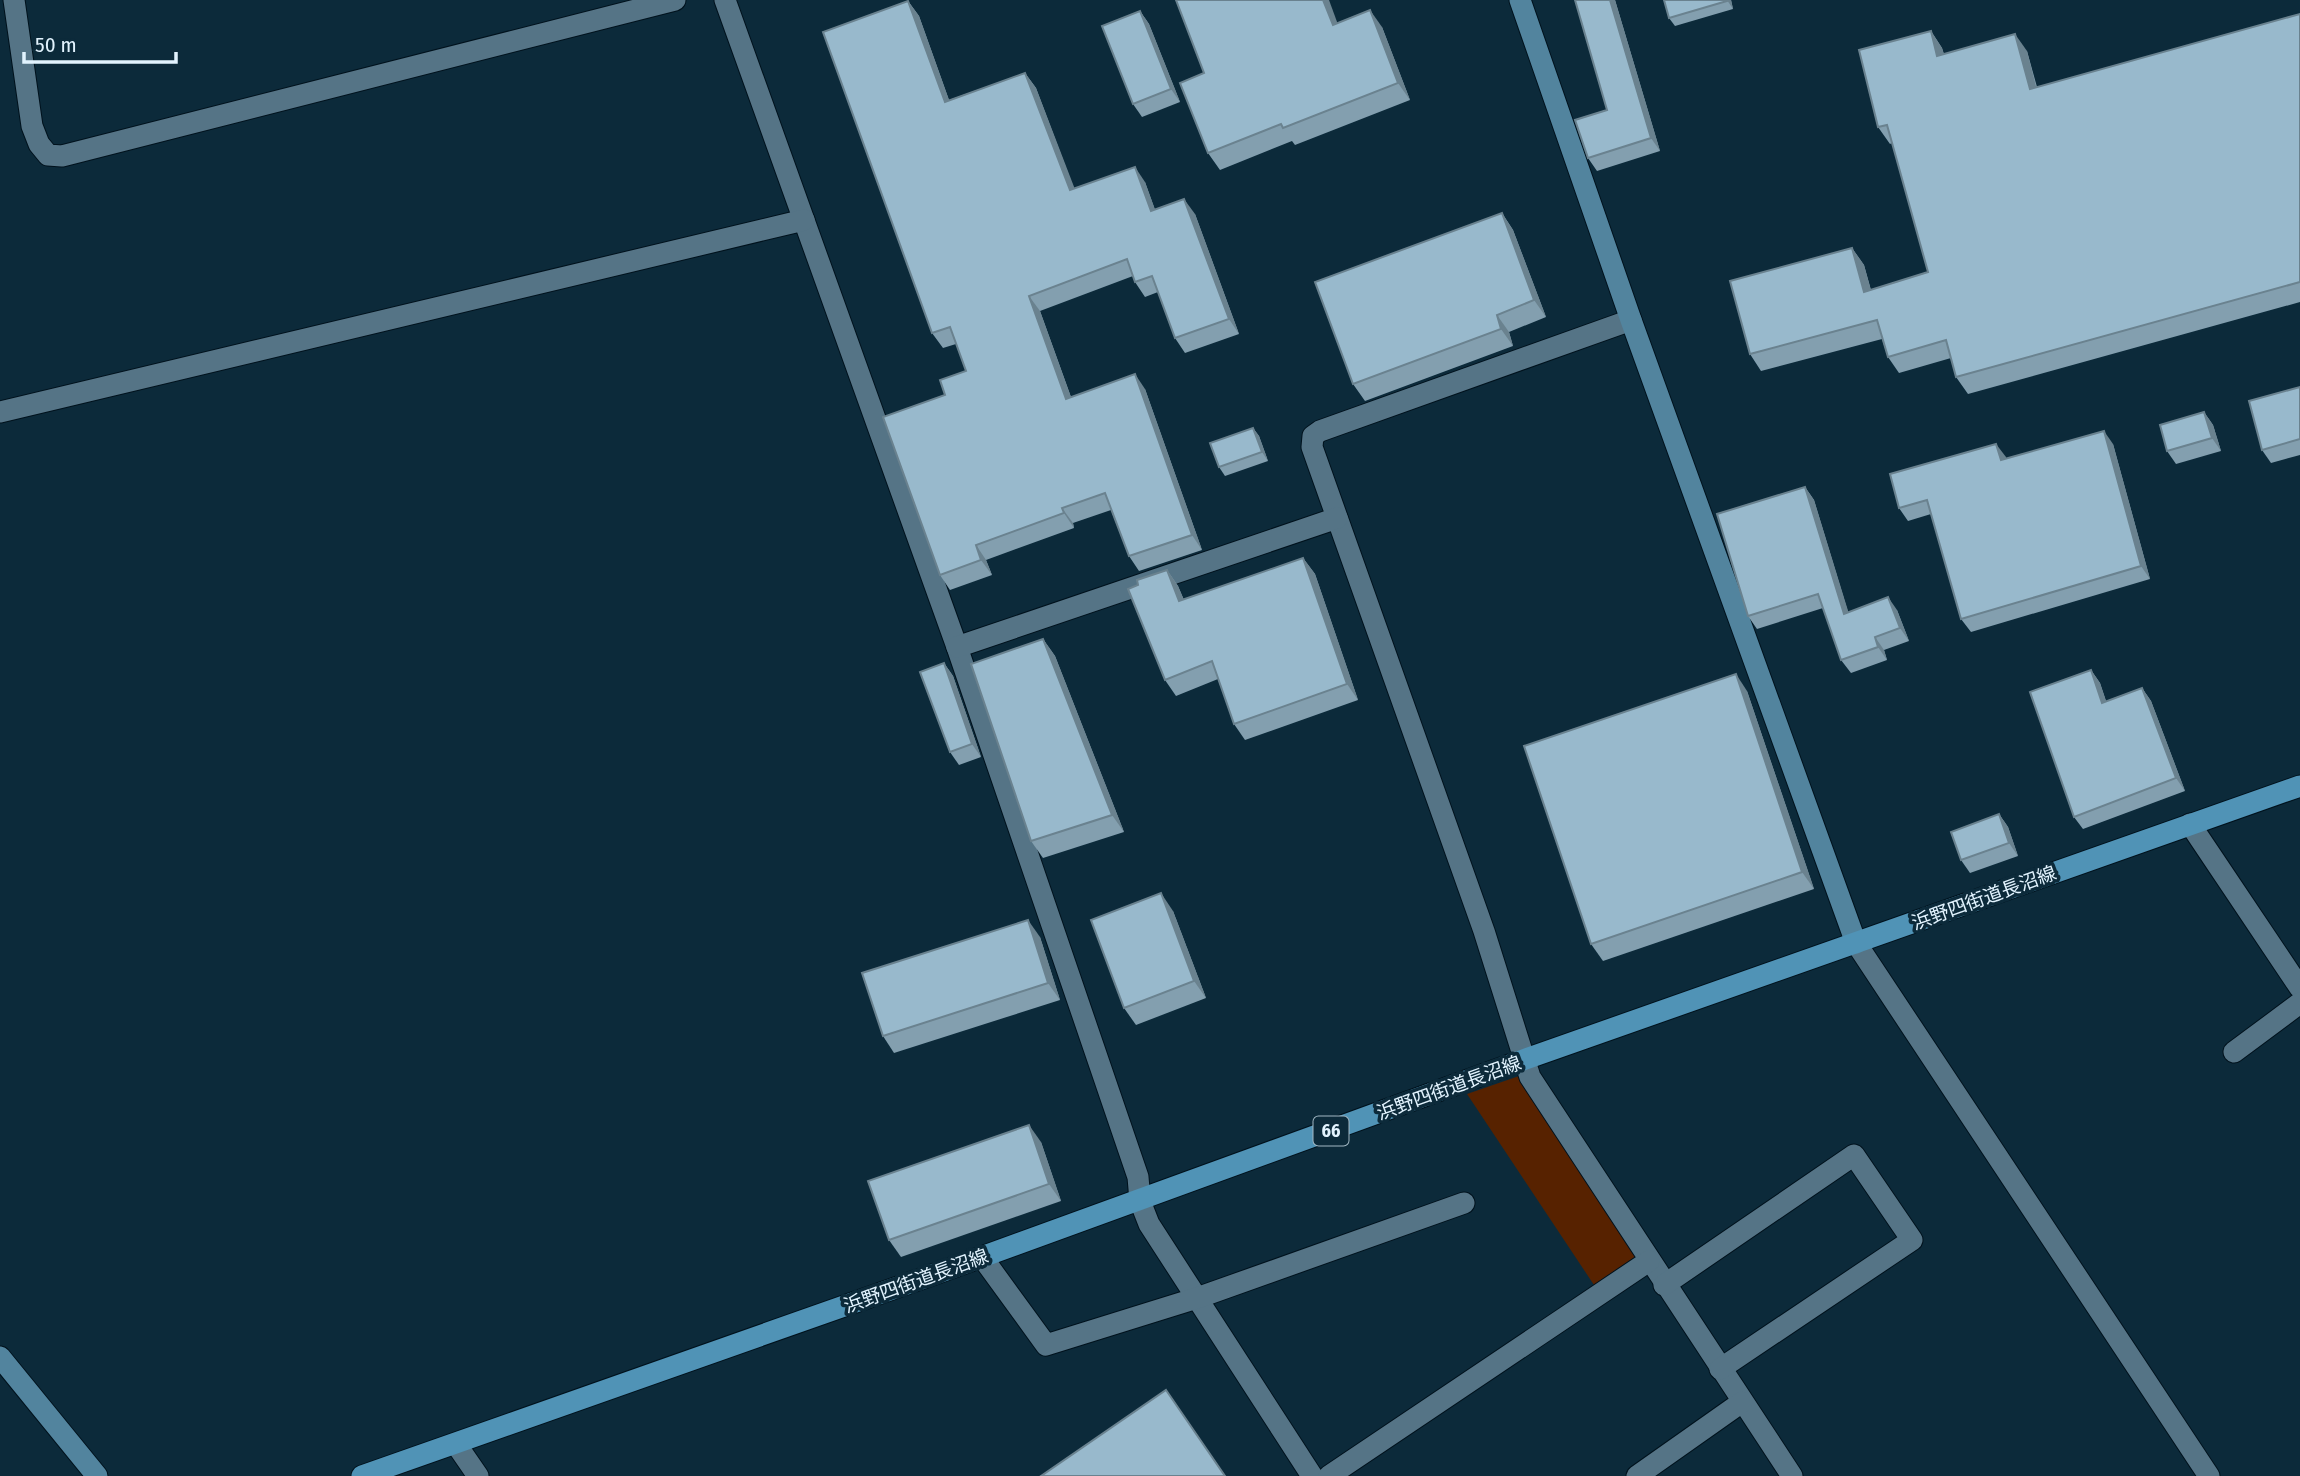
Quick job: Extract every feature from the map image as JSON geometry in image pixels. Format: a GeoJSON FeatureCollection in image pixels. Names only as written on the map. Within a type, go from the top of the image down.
{"type":"FeatureCollection","features":[{"type":"Feature","properties":{"kind":"main road","name":"浜野四街道長沼線"},"geometry":{"type":"LineString","coordinates":[[362,1476],[1140,1201],[1524,1060],[2300,786]]}},
{"type":"Feature","properties":{"kind":"street"},"geometry":{"type":"LineString","coordinates":[[14,0],[32,126],[39,144],[48,155],[62,156],[675,0]]}},
{"type":"Feature","properties":{"kind":"street"},"geometry":{"type":"LineString","coordinates":[[726,0],[957,647],[1138,1177],[1140,1201],[1149,1224],[1312,1476]]}},
{"type":"Feature","properties":{"kind":"street"},"geometry":{"type":"LineString","coordinates":[[1520,0],[1631,320],[1856,943],[2209,1476]]}},
{"type":"Feature","properties":{"kind":"street"},"geometry":{"type":"LineString","coordinates":[[0,412],[804,220]]}},
{"type":"Feature","properties":{"kind":"street"},"geometry":{"type":"LineString","coordinates":[[1631,320],[1320,431],[1313,436],[1312,447],[1484,931],[1530,1077],[1664,1285],[1792,1476]]}},
{"type":"Feature","properties":{"kind":"street"},"geometry":{"type":"LineString","coordinates":[[957,647],[1337,518]]}},
{"type":"Feature","properties":{"kind":"street"},"geometry":{"type":"LineString","coordinates":[[2190,824],[2300,988]]}},
{"type":"Feature","properties":{"kind":"street"},"geometry":{"type":"LineString","coordinates":[[2234,1052],[2300,1003]]}},
{"type":"Feature","properties":{"kind":"street"},"geometry":{"type":"LineString","coordinates":[[1664,1285],[1854,1155],[1912,1240],[1720,1368]]}},
{"type":"Feature","properties":{"kind":"street"},"geometry":{"type":"LineString","coordinates":[[982,1257],[1046,1345],[1197,1298],[1464,1203]]}},
{"type":"Feature","properties":{"kind":"street"},"geometry":{"type":"LineString","coordinates":[[1329,1476],[1649,1261]]}},
{"type":"Feature","properties":{"kind":"street"},"geometry":{"type":"LineString","coordinates":[[0,1357],[97,1476]]}},
{"type":"Feature","properties":{"kind":"street"},"geometry":{"type":"LineString","coordinates":[[1637,1476],[1742,1402]]}},
{"type":"Feature","properties":{"kind":"street"},"geometry":{"type":"LineString","coordinates":[[457,1444],[478,1476]]}},
{"type":"Feature","properties":{"kind":"shaded area"},"geometry":{"type":"Polygon","coordinates":[[[1519,1076],[1636,1256],[1594,1285],[1467,1094],[1519,1076]]]}},
{"type":"Feature","properties":{"kind":"building"},"geometry":{"type":"Polygon","coordinates":[[[1176,0],[1323,0],[1333,25],[1370,10],[1398,83],[1283,128],[1281,124],[1208,153],[1180,83],[1204,73],[1176,0]]]}},
{"type":"Feature","properties":{"kind":"building"},"geometry":{"type":"Polygon","coordinates":[[[1575,0],[1610,0],[1651,138],[1588,158],[1575,120],[1607,110],[1575,0]]]}},
{"type":"Feature","properties":{"kind":"building"},"geometry":{"type":"Polygon","coordinates":[[[1664,0],[1727,0],[1727,1],[1669,18],[1664,0]]]}},
{"type":"Feature","properties":{"kind":"building"},"geometry":{"type":"Polygon","coordinates":[[[908,1],[945,102],[1025,73],[1070,190],[1135,167],[1151,211],[1184,199],[1229,319],[1175,338],[1152,276],[1135,282],[1127,259],[1029,296],[1066,399],[1135,374],[1192,535],[1129,556],[1105,493],[1062,508],[1064,513],[976,545],[981,560],[940,575],[883,417],[945,395],[940,380],[966,371],[950,327],[932,333],[823,32],[908,1]]]}},
{"type":"Feature","properties":{"kind":"building"},"geometry":{"type":"Polygon","coordinates":[[[1140,11],[1171,89],[1133,104],[1102,26],[1140,11]]]}},
{"type":"Feature","properties":{"kind":"building"},"geometry":{"type":"Polygon","coordinates":[[[2300,14],[2300,282],[1956,377],[1946,340],[1888,357],[1877,320],[1750,354],[1730,281],[1852,248],[1864,292],[1928,272],[1887,125],[1878,127],[1859,50],[1931,31],[1937,56],[2015,34],[2030,89],[2300,14]]]}},
{"type":"Feature","properties":{"kind":"building"},"geometry":{"type":"Polygon","coordinates":[[[1502,213],[1534,300],[1497,315],[1501,329],[1353,384],[1315,282],[1502,213]]]}},
{"type":"Feature","properties":{"kind":"building"},"geometry":{"type":"Polygon","coordinates":[[[2300,387],[2300,439],[2262,450],[2249,401],[2300,387]]]}},
{"type":"Feature","properties":{"kind":"building"},"geometry":{"type":"Polygon","coordinates":[[[2204,412],[2212,438],[2167,451],[2160,425],[2204,412]]]}},
{"type":"Feature","properties":{"kind":"building"},"geometry":{"type":"Polygon","coordinates":[[[1253,428],[1262,452],[1219,467],[1210,443],[1253,428]]]}},
{"type":"Feature","properties":{"kind":"building"},"geometry":{"type":"Polygon","coordinates":[[[2104,431],[2141,566],[1961,619],[1927,500],[1899,508],[1890,474],[1996,444],[2001,460],[2104,431]]]}},
{"type":"Feature","properties":{"kind":"building"},"geometry":{"type":"Polygon","coordinates":[[[1805,487],[1844,614],[1888,597],[1900,628],[1875,637],[1878,647],[1841,660],[1818,594],[1748,616],[1717,514],[1805,487]]]}},
{"type":"Feature","properties":{"kind":"building"},"geometry":{"type":"Polygon","coordinates":[[[1303,558],[1347,684],[1234,724],[1212,661],[1165,680],[1128,589],[1138,585],[1137,580],[1167,570],[1179,601],[1303,558]]]}},
{"type":"Feature","properties":{"kind":"building"},"geometry":{"type":"Polygon","coordinates":[[[1043,639],[1112,815],[1031,841],[971,664],[1043,639]]]}},
{"type":"Feature","properties":{"kind":"building"},"geometry":{"type":"Polygon","coordinates":[[[944,663],[972,744],[950,752],[920,672],[944,663]]]}},
{"type":"Feature","properties":{"kind":"building"},"geometry":{"type":"Polygon","coordinates":[[[2091,670],[2102,703],[2142,688],[2176,778],[2074,817],[2030,692],[2091,670]]]}},
{"type":"Feature","properties":{"kind":"building"},"geometry":{"type":"Polygon","coordinates":[[[1736,674],[1802,872],[1591,944],[1524,746],[1736,674]]]}},
{"type":"Feature","properties":{"kind":"building"},"geometry":{"type":"Polygon","coordinates":[[[1999,814],[2009,843],[1961,860],[1951,832],[1999,814]]]}},
{"type":"Feature","properties":{"kind":"building"},"geometry":{"type":"Polygon","coordinates":[[[1161,893],[1194,981],[1124,1008],[1091,920],[1161,893]]]}},
{"type":"Feature","properties":{"kind":"building"},"geometry":{"type":"Polygon","coordinates":[[[1028,920],[1048,983],[883,1036],[862,973],[1028,920]]]}},
{"type":"Feature","properties":{"kind":"building"},"geometry":{"type":"Polygon","coordinates":[[[1029,1125],[1049,1184],[889,1240],[868,1181],[1029,1125]]]}},
{"type":"Feature","properties":{"kind":"building"},"geometry":{"type":"Polygon","coordinates":[[[1166,1390],[1225,1476],[1041,1476],[1166,1390]]]}}]}
